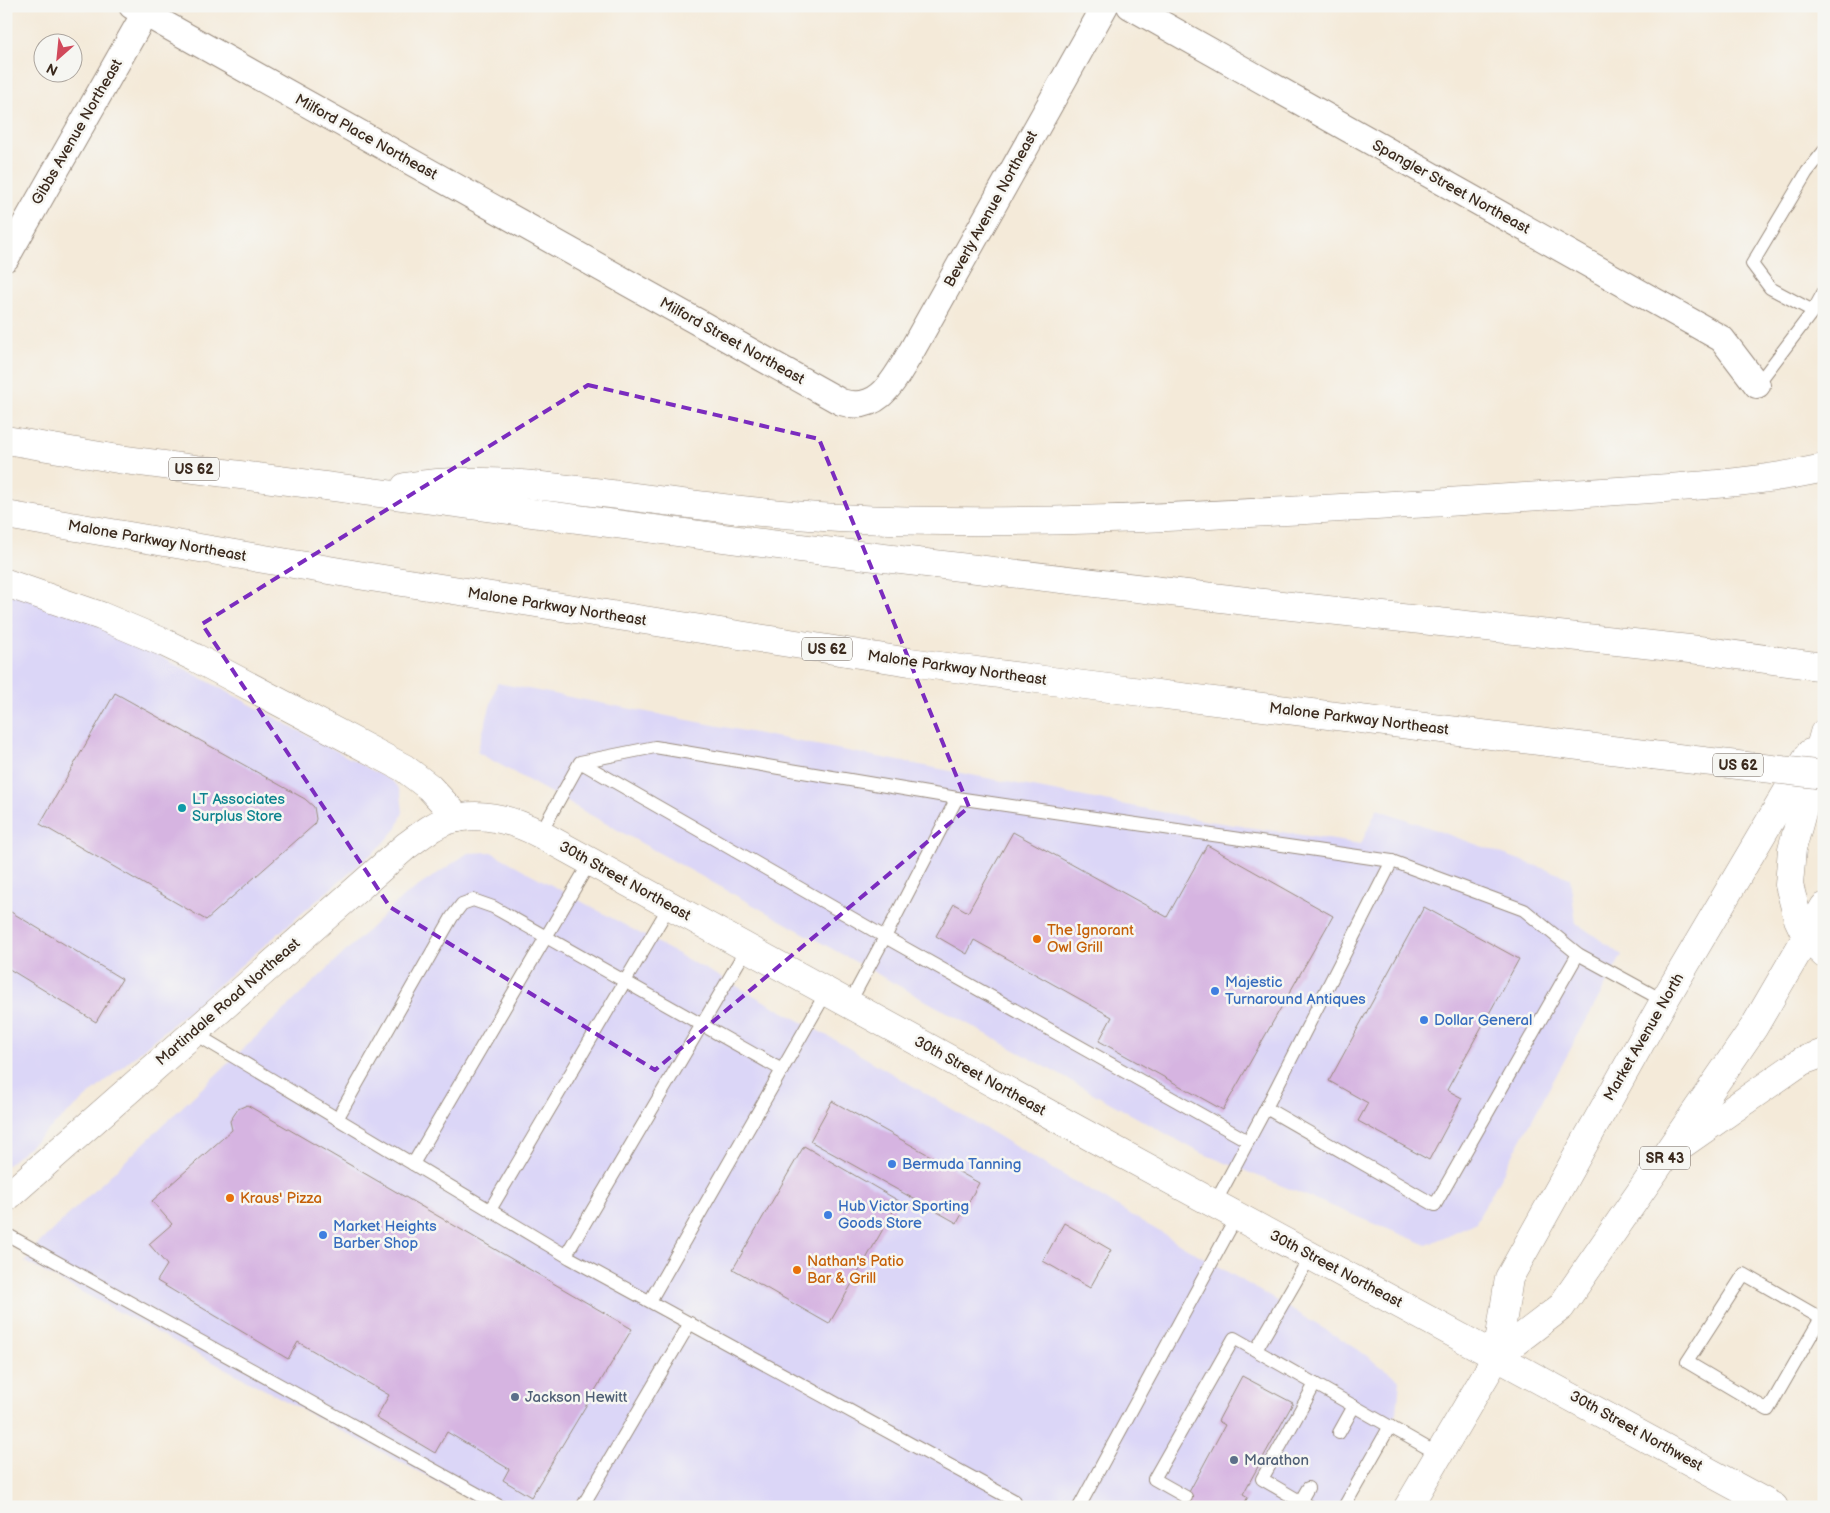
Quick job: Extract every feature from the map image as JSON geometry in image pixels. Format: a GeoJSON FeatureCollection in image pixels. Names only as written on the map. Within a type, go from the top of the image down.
{"type":"FeatureCollection","features":[{"type":"Feature","properties":{"kind":"main road","name":"US 62"},"geometry":{"type":"LineString","coordinates":[[6,440],[118,459],[702,536],[1263,603],[1708,651],[1824,666]]}},
{"type":"Feature","properties":{"kind":"main road"},"geometry":{"type":"LineString","coordinates":[[382,493],[406,486],[433,482],[474,481],[528,484],[802,516],[938,521],[1070,521],[1235,514],[1691,487],[1784,476],[1824,468]]}},
{"type":"Feature","properties":{"kind":"main road","name":"Malone Parkway Northeast"},"geometry":{"type":"LineString","coordinates":[[6,515],[368,577],[910,662],[1824,775]]}},
{"type":"Feature","properties":{"kind":"main road"},"geometry":{"type":"LineString","coordinates":[[6,583],[101,616],[196,658],[404,768],[429,787],[458,818]]}},
{"type":"Feature","properties":{"kind":"main road"},"geometry":{"type":"LineString","coordinates":[[1816,946],[1798,919],[1789,884],[1792,849],[1824,732]]}},
{"type":"Feature","properties":{"kind":"main road","name":"Market Avenue North"},"geometry":{"type":"LineString","coordinates":[[1497,1356],[1509,1278],[1664,1001],[1824,732]]}},
{"type":"Feature","properties":{"kind":"main road","name":"30th Street Northeast"},"geometry":{"type":"LineString","coordinates":[[458,818],[489,816],[514,822],[540,834],[1497,1356]]}},
{"type":"Feature","properties":{"kind":"main road","name":"Martindale Road Northeast"},"geometry":{"type":"LineString","coordinates":[[6,1198],[406,846],[435,826],[458,818]]}},
{"type":"Feature","properties":{"kind":"main road","name":"Market Avenue North"},"geometry":{"type":"LineString","coordinates":[[1408,1507],[1497,1356],[1561,1307],[1754,1027],[1816,946],[1824,907]]}},
{"type":"Feature","properties":{"kind":"main road"},"geometry":{"type":"LineString","coordinates":[[1667,1155],[1802,1061],[1824,1053]]}},
{"type":"Feature","properties":{"kind":"main road","name":"30th Street Northwest"},"geometry":{"type":"LineString","coordinates":[[1497,1356],[1774,1507]]}},
{"type":"Feature","properties":{"kind":"street","name":"Beverly Avenue Northeast"},"geometry":{"type":"LineString","coordinates":[[867,404],[889,387],[911,352],[1106,6]]}},
{"type":"Feature","properties":{"kind":"street","name":"Spangler Street Northeast"},"geometry":{"type":"LineString","coordinates":[[1130,6],[1722,339],[1757,385]]}},
{"type":"Feature","properties":{"kind":"street","name":"Gibbs Avenue Northeast"},"geometry":{"type":"LineString","coordinates":[[6,258],[142,9]]}},
{"type":"Feature","properties":{"kind":"street","name":"Milford Place Northeast"},"geometry":{"type":"LineString","coordinates":[[142,9],[600,268]]}},
{"type":"Feature","properties":{"kind":"street","name":"Milford Street Northeast"},"geometry":{"type":"LineString","coordinates":[[600,268],[841,402],[867,404]]}},
{"type":"Feature","properties":{"kind":"lane"},"geometry":{"type":"LineString","coordinates":[[1813,311],[1770,288],[1752,264],[1807,172],[1824,151]]}},
{"type":"Feature","properties":{"kind":"lane"},"geometry":{"type":"LineString","coordinates":[[1757,385],[1813,311],[1824,291]]}},
{"type":"Feature","properties":{"kind":"lane"},"geometry":{"type":"LineString","coordinates":[[540,834],[580,762],[655,747],[957,798],[1392,861],[1524,910],[1578,954],[1664,1001]]}},
{"type":"Feature","properties":{"kind":"lane"},"geometry":{"type":"LineString","coordinates":[[580,762],[885,937],[1248,1141]]}},
{"type":"Feature","properties":{"kind":"lane"},"geometry":{"type":"LineString","coordinates":[[650,1301],[782,1070],[885,937],[957,798]]}},
{"type":"Feature","properties":{"kind":"lane"},"geometry":{"type":"LineString","coordinates":[[1079,1507],[1226,1209],[1248,1141],[1392,861]]}},
{"type":"Feature","properties":{"kind":"lane"},"geometry":{"type":"LineString","coordinates":[[413,1164],[590,862]]}},
{"type":"Feature","properties":{"kind":"lane"},"geometry":{"type":"LineString","coordinates":[[337,1119],[452,917],[460,906],[470,900],[479,901],[782,1070]]}},
{"type":"Feature","properties":{"kind":"lane"},"geometry":{"type":"LineString","coordinates":[[490,1210],[670,906]]}},
{"type":"Feature","properties":{"kind":"lane"},"geometry":{"type":"LineString","coordinates":[[566,1255],[747,948]]}},
{"type":"Feature","properties":{"kind":"lane"},"geometry":{"type":"LineString","coordinates":[[1266,1108],[1435,1205],[1578,954]]}},
{"type":"Feature","properties":{"kind":"lane"},"geometry":{"type":"LineString","coordinates":[[194,1033],[566,1255],[1017,1505]]}},
{"type":"Feature","properties":{"kind":"lane"},"geometry":{"type":"LineString","coordinates":[[6,1234],[501,1507]]}},
{"type":"Feature","properties":{"kind":"lane"},"geometry":{"type":"LineString","coordinates":[[1256,1350],[1310,1255]]}},
{"type":"Feature","properties":{"kind":"lane"},"geometry":{"type":"LineString","coordinates":[[1744,1274],[1822,1319],[1768,1410],[1687,1362],[1744,1274]]}},
{"type":"Feature","properties":{"kind":"lane"},"geometry":{"type":"LineString","coordinates":[[582,1507],[690,1323]]}},
{"type":"Feature","properties":{"kind":"lane"},"geometry":{"type":"LineString","coordinates":[[1186,1497],[1154,1479],[1234,1338],[1438,1454]]}},
{"type":"Feature","properties":{"kind":"lane"},"geometry":{"type":"LineString","coordinates":[[1308,1488],[1302,1505],[1262,1479],[1315,1384]]}},
{"type":"Feature","properties":{"kind":"lane"},"geometry":{"type":"LineString","coordinates":[[1339,1433],[1354,1406]]}},
{"type":"Feature","properties":{"kind":"lane"},"geometry":{"type":"LineString","coordinates":[[1344,1507],[1390,1426]]}},
{"type":"Feature","properties":{"kind":"highlighted area"},"geometry":{"type":"Polygon","coordinates":[[[588,385],[819,439],[969,807],[655,1070],[390,907],[202,624],[588,385]]]}},
{"type":"Feature","properties":{"kind":"shaded area"},"geometry":{"type":"Polygon","coordinates":[[[6,572],[392,781],[398,787],[401,795],[403,812],[397,828],[382,845],[6,1166],[6,572]]]}},
{"type":"Feature","properties":{"kind":"shaded area"},"geometry":{"type":"Polygon","coordinates":[[[497,683],[1208,821],[1361,844],[1377,809],[1570,878],[1576,923],[1622,955],[1476,1222],[1427,1245],[1199,1152],[477,752],[497,683]]]}},
{"type":"Feature","properties":{"kind":"shaded area"},"geometry":{"type":"Polygon","coordinates":[[[491,852],[835,1040],[1353,1346],[1400,1380],[1397,1413],[1341,1507],[485,1507],[25,1262],[39,1243],[404,896],[468,853],[491,852]]]}},
{"type":"Feature","properties":{"kind":"building","name":"LT Associates Surplus Store"},"geometry":{"type":"Polygon","coordinates":[[[115,693],[305,799],[314,807],[316,819],[314,825],[206,920],[40,824],[115,693]]]}},
{"type":"Feature","properties":{"kind":"building"},"geometry":{"type":"Polygon","coordinates":[[[1013,832],[1167,917],[1207,845],[1333,916],[1223,1110],[1099,1041],[1112,1017],[974,940],[967,954],[936,936],[954,904],[968,912],[1013,832]]]}},
{"type":"Feature","properties":{"kind":"building","name":"Dollar General"},"geometry":{"type":"Polygon","coordinates":[[[1424,907],[1519,959],[1447,1090],[1462,1098],[1429,1160],[1358,1121],[1368,1103],[1329,1081],[1424,907]]]}},
{"type":"Feature","properties":{"kind":"building"},"geometry":{"type":"Polygon","coordinates":[[[6,909],[122,979],[96,1022],[6,967],[6,909]]]}},
{"type":"Feature","properties":{"kind":"building"},"geometry":{"type":"Polygon","coordinates":[[[832,1101],[979,1183],[957,1223],[810,1141],[832,1101]]]}},
{"type":"Feature","properties":{"kind":"building"},"geometry":{"type":"Polygon","coordinates":[[[247,1105],[632,1329],[531,1497],[503,1480],[509,1469],[447,1432],[435,1453],[376,1418],[389,1395],[298,1342],[288,1359],[157,1281],[167,1265],[149,1244],[172,1224],[152,1201],[232,1130],[230,1121],[238,1109],[247,1105]]]}},
{"type":"Feature","properties":{"kind":"building"},"geometry":{"type":"Polygon","coordinates":[[[804,1146],[899,1201],[829,1324],[733,1269],[804,1146]]]}},
{"type":"Feature","properties":{"kind":"building"},"geometry":{"type":"Polygon","coordinates":[[[1064,1223],[1111,1250],[1090,1288],[1043,1261],[1064,1223]]]}},
{"type":"Feature","properties":{"kind":"building","name":"Marathon"},"geometry":{"type":"Polygon","coordinates":[[[1242,1376],[1293,1403],[1243,1494],[1248,1497],[1242,1507],[1181,1507],[1225,1425],[1218,1421],[1242,1376]]]}},
{"type":"Feature","properties":{"kind":"place","name":"LT Associates Surplus Store"},"geometry":{"type":"Point","coordinates":[182,808]}},
{"type":"Feature","properties":{"kind":"place","name":"The Ignorant Owl Grill"},"geometry":{"type":"Point","coordinates":[1037,939]}},
{"type":"Feature","properties":{"kind":"place","name":"Majestic Turnaround Antiques"},"geometry":{"type":"Point","coordinates":[1215,991]}},
{"type":"Feature","properties":{"kind":"place","name":"Dollar General"},"geometry":{"type":"Point","coordinates":[1424,1020]}},
{"type":"Feature","properties":{"kind":"place","name":"Bermuda Tanning"},"geometry":{"type":"Point","coordinates":[892,1164]}},
{"type":"Feature","properties":{"kind":"place","name":"Kraus' Pizza"},"geometry":{"type":"Point","coordinates":[230,1198]}},
{"type":"Feature","properties":{"kind":"place","name":"Hub Victor Sporting Goods Store"},"geometry":{"type":"Point","coordinates":[828,1215]}},
{"type":"Feature","properties":{"kind":"place","name":"Market Heights Barber Shop"},"geometry":{"type":"Point","coordinates":[323,1235]}},
{"type":"Feature","properties":{"kind":"place","name":"Nathan's Patio Bar & Grill"},"geometry":{"type":"Point","coordinates":[797,1270]}},
{"type":"Feature","properties":{"kind":"place","name":"Jackson Hewitt"},"geometry":{"type":"Point","coordinates":[515,1397]}},
{"type":"Feature","properties":{"kind":"place","name":"Marathon"},"geometry":{"type":"Point","coordinates":[1234,1460]}}]}
